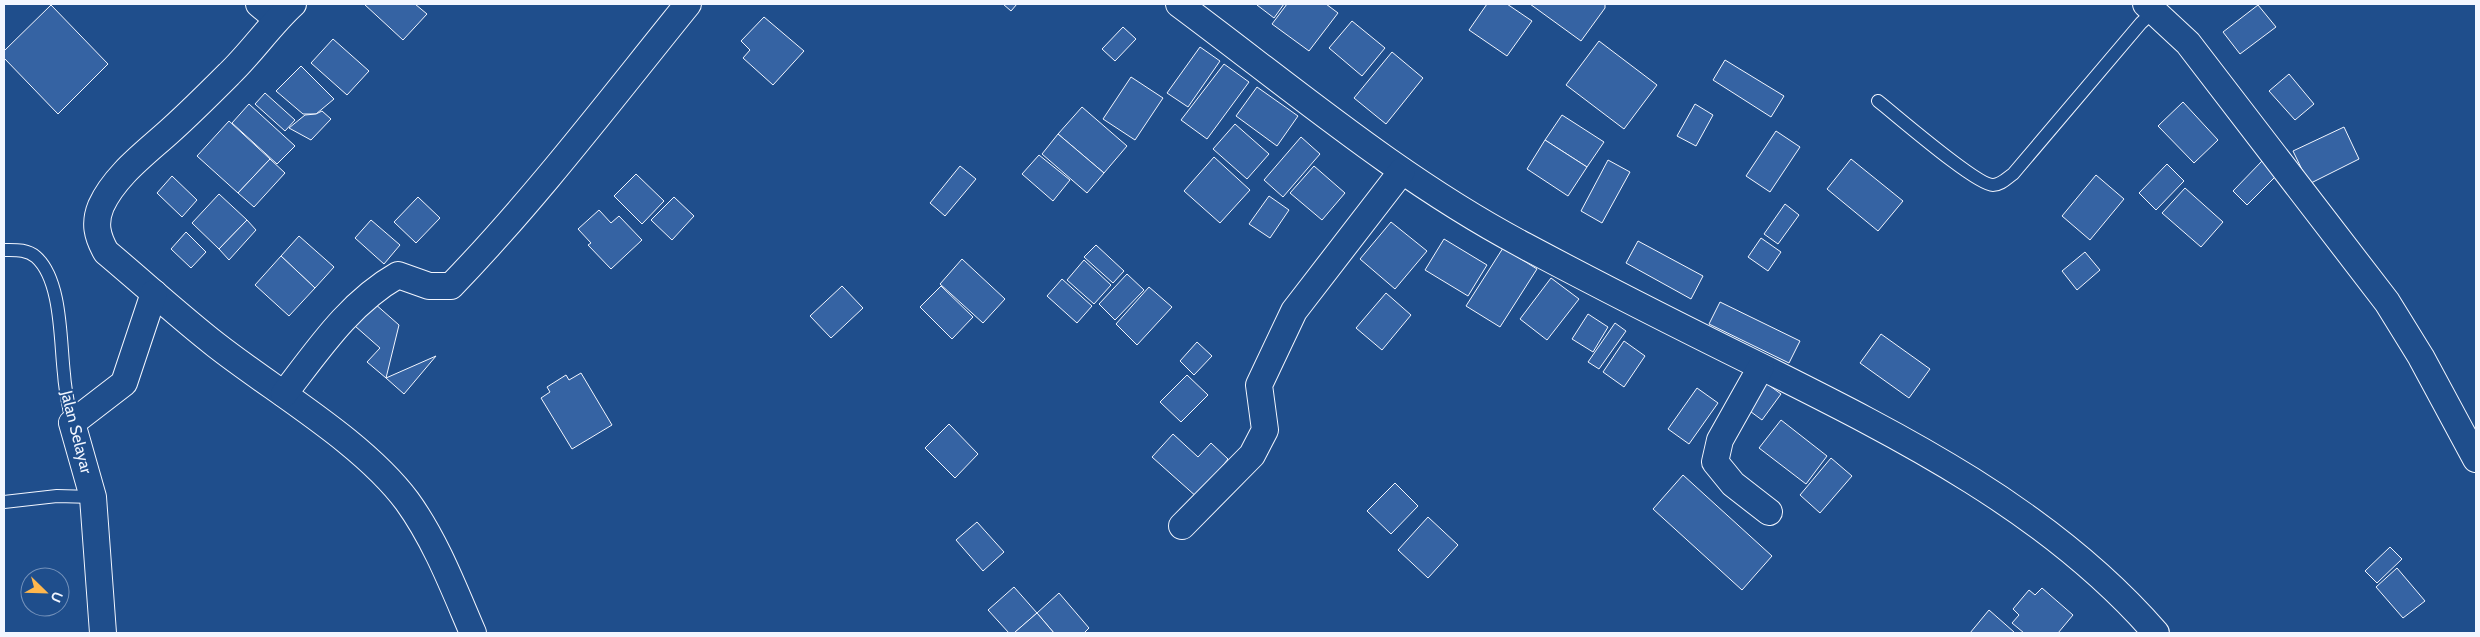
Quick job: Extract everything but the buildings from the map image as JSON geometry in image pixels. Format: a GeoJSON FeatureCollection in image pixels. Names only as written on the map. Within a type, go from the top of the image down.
{"type":"FeatureCollection","features":[{"type":"Feature","properties":{"kind":"street"},"geometry":{"type":"LineString","coordinates":[[284,394],[352,309],[376,288],[398,275],[429,286],[451,286],[494,242],[555,171],[688,4]]}},
{"type":"Feature","properties":{"kind":"street"},"geometry":{"type":"LineString","coordinates":[[1179,4],[1298,96],[1402,171],[1522,245],[1851,411],[2006,503],[2092,567],[2156,633]]}},
{"type":"Feature","properties":{"kind":"street"},"geometry":{"type":"LineString","coordinates":[[2150,8],[2188,43],[2386,302],[2421,357],[2476,460]]}},
{"type":"Feature","properties":{"kind":"street"},"geometry":{"type":"LineString","coordinates":[[276,9],[231,72],[138,160],[102,204],[96,222],[98,238],[106,252],[216,345],[284,394],[365,457],[406,500],[446,570],[473,633]]}},
{"type":"Feature","properties":{"kind":"street"},"geometry":{"type":"LineString","coordinates":[[1182,526],[1252,454],[1264,430],[1258,385],[1294,311],[1402,171]]}},
{"type":"Feature","properties":{"kind":"street"},"geometry":{"type":"LineString","coordinates":[[72,423],[124,383],[154,293]]}},
{"type":"Feature","properties":{"kind":"street"},"geometry":{"type":"LineString","coordinates":[[1761,367],[1720,440],[1715,462],[1733,484],[1769,512]]}},
{"type":"Feature","properties":{"kind":"street","name":"Jalan Selayar"},"geometry":{"type":"LineString","coordinates":[[72,423],[93,497],[103,633]]}},
{"type":"Feature","properties":{"kind":"lane"},"geometry":{"type":"LineString","coordinates":[[1878,101],[1957,164],[1987,183],[1994,185],[2003,182],[2013,174],[2141,23],[2150,8]]}},
{"type":"Feature","properties":{"kind":"lane","name":"Jalan Selayar"},"geometry":{"type":"LineString","coordinates":[[4,250],[17,250],[36,257],[51,277],[72,423]]}},
{"type":"Feature","properties":{"kind":"lane"},"geometry":{"type":"LineString","coordinates":[[4,502],[57,496],[93,497]]}}]}
